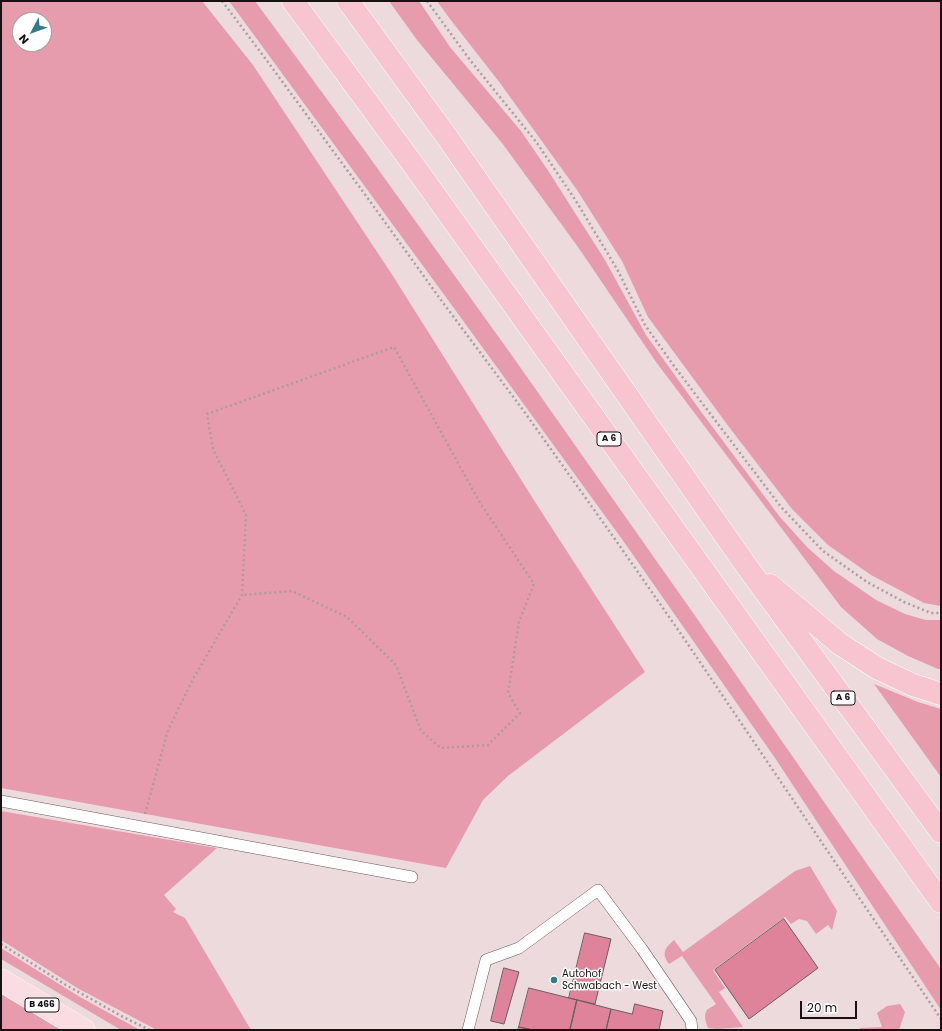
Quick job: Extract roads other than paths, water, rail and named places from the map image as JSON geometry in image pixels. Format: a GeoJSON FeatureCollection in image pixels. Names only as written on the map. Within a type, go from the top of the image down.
{"type":"FeatureCollection","features":[{"type":"Feature","properties":{"kind":"highway","name":"A 6"},"geometry":{"type":"LineString","coordinates":[[293,1],[426,183],[941,902]]}},
{"type":"Feature","properties":{"kind":"highway","name":"A 6"},"geometry":{"type":"LineString","coordinates":[[348,1],[447,137],[745,564],[941,832]]}},
{"type":"Feature","properties":{"kind":"highway"},"geometry":{"type":"LineString","coordinates":[[745,564],[840,644],[877,668],[913,685],[941,694]]}},
{"type":"Feature","properties":{"kind":"main road","name":"B 466"},"geometry":{"type":"LineString","coordinates":[[1,980],[84,1030]]}},
{"type":"Feature","properties":{"kind":"lane"},"geometry":{"type":"LineString","coordinates":[[1,801],[412,877]]}},
{"type":"Feature","properties":{"kind":"lane"},"geometry":{"type":"LineString","coordinates":[[468,1030],[486,960],[519,948],[598,890],[650,961],[690,1021],[692,1030]]}},
{"type":"Feature","properties":{"kind":"place","name":"Autohof Schwabach - West"},"geometry":{"type":"Point","coordinates":[554,980]}}]}
